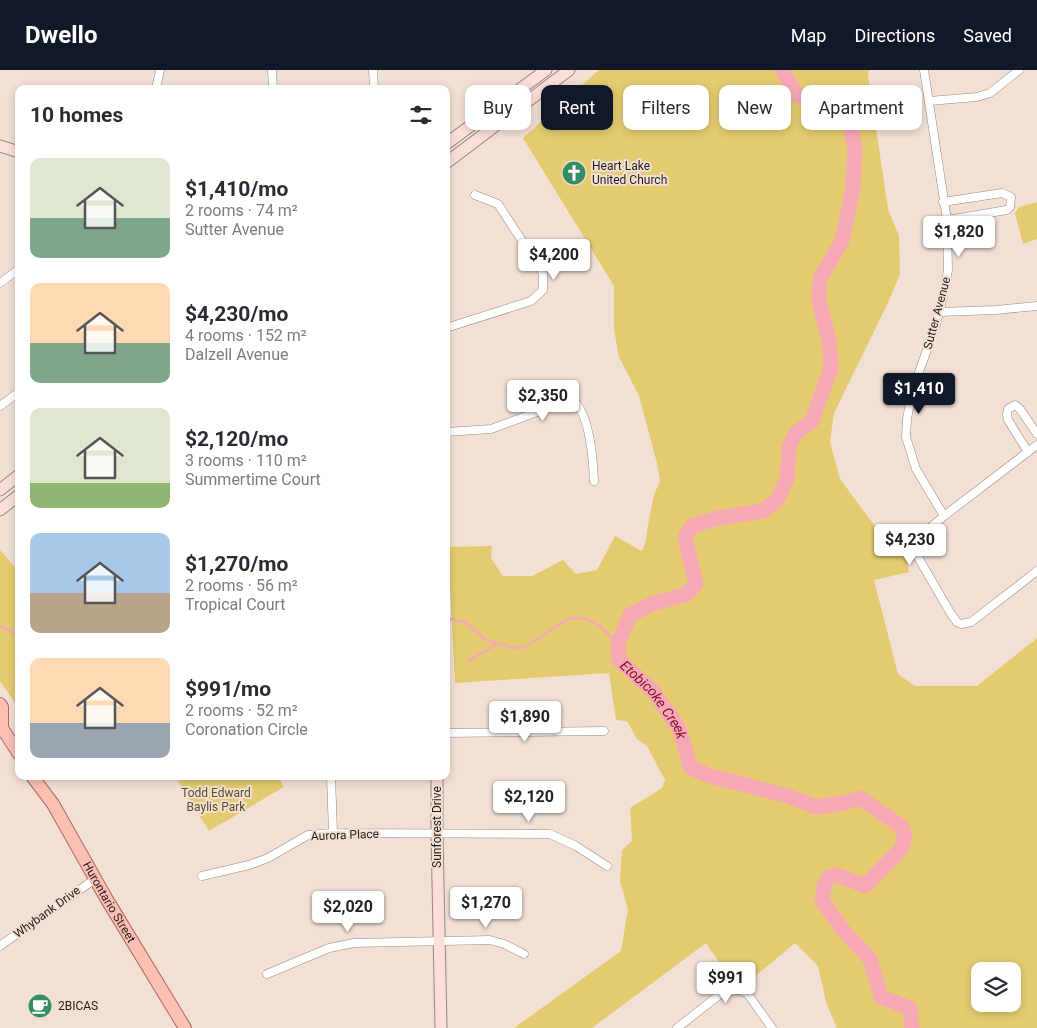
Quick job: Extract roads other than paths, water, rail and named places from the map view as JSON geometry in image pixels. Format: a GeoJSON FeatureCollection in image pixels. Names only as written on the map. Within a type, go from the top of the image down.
{"type":"FeatureCollection","features":[{"type":"Feature","properties":{"kind":"main road"},"geometry":{"type":"LineString","coordinates":[[450,141],[546,70]]}},
{"type":"Feature","properties":{"kind":"main road"},"geometry":{"type":"LineString","coordinates":[[450,160],[569,70]]}},
{"type":"Feature","properties":{"kind":"main road"},"geometry":{"type":"LineString","coordinates":[[0,146],[15,151]]}},
{"type":"Feature","properties":{"kind":"main road"},"geometry":{"type":"LineString","coordinates":[[0,490],[15,478]]}},
{"type":"Feature","properties":{"kind":"main road"},"geometry":{"type":"LineString","coordinates":[[0,510],[15,498]]}},
{"type":"Feature","properties":{"kind":"main road"},"geometry":{"type":"LineString","coordinates":[[0,704],[2,708],[1,726],[15,748]]}},
{"type":"Feature","properties":{"kind":"main road","name":"Hurontario Street"},"geometry":{"type":"LineString","coordinates":[[35,780],[52,804],[185,1028]]}},
{"type":"Feature","properties":{"kind":"main road","name":"Sunforest Drive"},"geometry":{"type":"LineString","coordinates":[[437,780],[441,1028]]}},
{"type":"Feature","properties":{"kind":"street"},"geometry":{"type":"LineString","coordinates":[[157,85],[160,70]]}},
{"type":"Feature","properties":{"kind":"street"},"geometry":{"type":"LineString","coordinates":[[272,70],[273,85]]}},
{"type":"Feature","properties":{"kind":"street"},"geometry":{"type":"LineString","coordinates":[[373,70],[374,85]]}},
{"type":"Feature","properties":{"kind":"street","name":"Sutter Avenue"},"geometry":{"type":"LineString","coordinates":[[924,70],[947,220],[948,270],[939,312],[912,392],[906,437],[916,469],[944,516]]}},
{"type":"Feature","properties":{"kind":"street"},"geometry":{"type":"LineString","coordinates":[[929,101],[977,97],[997,88],[1019,70]]}},
{"type":"Feature","properties":{"kind":"street"},"geometry":{"type":"LineString","coordinates":[[944,202],[1002,193],[1011,197],[1010,207],[1007,210],[947,220]]}},
{"type":"Feature","properties":{"kind":"street"},"geometry":{"type":"LineString","coordinates":[[450,327],[530,301],[543,290],[543,273],[498,204],[475,194]]}},
{"type":"Feature","properties":{"kind":"street"},"geometry":{"type":"LineString","coordinates":[[0,283],[15,272]]}},
{"type":"Feature","properties":{"kind":"street"},"geometry":{"type":"LineString","coordinates":[[939,312],[1037,306]]}},
{"type":"Feature","properties":{"kind":"street"},"geometry":{"type":"LineString","coordinates":[[0,406],[15,395]]}},
{"type":"Feature","properties":{"kind":"street"},"geometry":{"type":"LineString","coordinates":[[450,432],[491,429],[572,399],[580,405],[593,450],[594,481]]}},
{"type":"Feature","properties":{"kind":"street"},"geometry":{"type":"LineString","coordinates":[[1028,452],[1008,420],[1006,414],[1008,409],[1015,406],[1020,409],[1037,434]]}},
{"type":"Feature","properties":{"kind":"street"},"geometry":{"type":"LineString","coordinates":[[1037,445],[918,538],[915,552],[956,621],[961,624],[971,622],[1037,570]]}},
{"type":"Feature","properties":{"kind":"street"},"geometry":{"type":"LineString","coordinates":[[450,733],[604,731]]}},
{"type":"Feature","properties":{"kind":"street"},"geometry":{"type":"LineString","coordinates":[[331,780],[333,833]]}},
{"type":"Feature","properties":{"kind":"street","name":"Aurora Place"},"geometry":{"type":"LineString","coordinates":[[202,876],[249,866],[268,858],[308,835],[333,833],[550,834],[576,846],[607,866]]}},
{"type":"Feature","properties":{"kind":"street","name":"Whybank Drive"},"geometry":{"type":"LineString","coordinates":[[0,946],[95,878]]}},
{"type":"Feature","properties":{"kind":"street"},"geometry":{"type":"LineString","coordinates":[[267,974],[329,948],[354,943],[490,940],[504,944],[524,954]]}},
{"type":"Feature","properties":{"kind":"street"},"geometry":{"type":"LineString","coordinates":[[677,1028],[723,992],[739,990],[747,994],[772,1028]]}},
{"type":"Feature","properties":{"kind":"waterway","name":"Etobicoke Creek"},"geometry":{"type":"LineString","coordinates":[[782,70],[797,95],[831,106],[849,121],[855,147],[853,188],[842,241],[820,278],[819,301],[829,340],[831,368],[812,421],[796,433],[789,447],[787,479],[777,500],[763,511],[718,518],[692,526],[685,537],[696,584],[687,594],[654,603],[630,615],[618,644],[619,660],[653,691],[679,728],[691,768],[710,776],[788,796],[816,807],[845,803],[860,798],[901,826],[905,836],[901,849],[865,886],[837,875],[829,877],[824,886],[822,900],[842,929],[870,959],[881,997],[910,1008],[912,1028]]}},
{"type":"Feature","properties":{"kind":"waterway"},"geometry":{"type":"LineString","coordinates":[[451,619],[465,622],[486,640],[513,648],[525,647],[569,618],[581,618],[601,627],[618,644]]}},
{"type":"Feature","properties":{"kind":"waterway"},"geometry":{"type":"LineString","coordinates":[[0,626],[15,633]]}},
{"type":"Feature","properties":{"kind":"waterway"},"geometry":{"type":"LineString","coordinates":[[468,661],[497,644]]}},
{"type":"Feature","properties":{"kind":"place","name":"Heart Lake United Church"},"geometry":{"type":"Point","coordinates":[574,173]}},
{"type":"Feature","properties":{"kind":"place","name":"2BICAS"},"geometry":{"type":"Point","coordinates":[40,1006]}},
{"type":"Feature","properties":{"kind":"park label","name":"Todd Edward Baylis Park"},"geometry":{"type":"Point","coordinates":[216,800]}}]}
